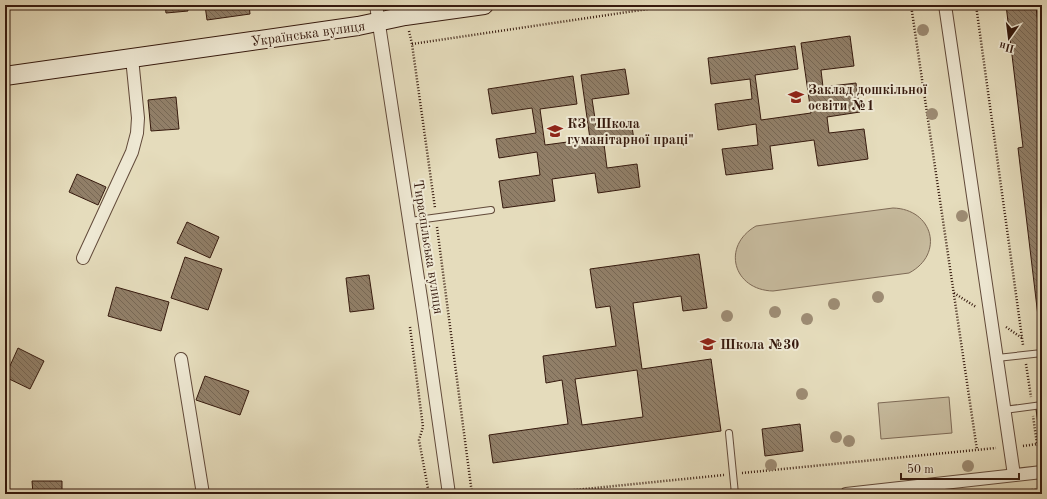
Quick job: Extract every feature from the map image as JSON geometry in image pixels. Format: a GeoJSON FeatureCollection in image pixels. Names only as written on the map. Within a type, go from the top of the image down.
{"type":"FeatureCollection","features":[{"type":"Feature","properties":{"kind":"street","name":"Українська вулиця"},"geometry":{"type":"LineString","coordinates":[[5,76],[132,58],[378,13],[405,16],[484,5]]}},
{"type":"Feature","properties":{"kind":"street"},"geometry":{"type":"LineString","coordinates":[[945,5],[1014,475]]}},
{"type":"Feature","properties":{"kind":"street","name":"Тираспільська вулиця"},"geometry":{"type":"LineString","coordinates":[[378,13],[410,221],[449,494]]}},
{"type":"Feature","properties":{"kind":"street"},"geometry":{"type":"LineString","coordinates":[[83,258],[132,152],[137,133],[138,118],[132,58]]}},
{"type":"Feature","properties":{"kind":"street"},"geometry":{"type":"LineString","coordinates":[[182,359],[204,494]]}},
{"type":"Feature","properties":{"kind":"street"},"geometry":{"type":"LineString","coordinates":[[846,494],[1042,472]]}},
{"type":"Feature","properties":{"kind":"lane"},"geometry":{"type":"LineString","coordinates":[[410,221],[491,210]]}},
{"type":"Feature","properties":{"kind":"lane"},"geometry":{"type":"LineString","coordinates":[[997,358],[1042,353]]}},
{"type":"Feature","properties":{"kind":"lane"},"geometry":{"type":"LineString","coordinates":[[1004,410],[1042,405]]}},
{"type":"Feature","properties":{"kind":"lane"},"geometry":{"type":"LineString","coordinates":[[729,433],[735,494]]}},
{"type":"Feature","properties":{"kind":"path"},"geometry":{"type":"LineString","coordinates":[[412,44],[675,5]]}},
{"type":"Feature","properties":{"kind":"path"},"geometry":{"type":"LineString","coordinates":[[911,5],[977,450]]}},
{"type":"Feature","properties":{"kind":"path"},"geometry":{"type":"LineString","coordinates":[[976,5],[1037,444],[1042,452]]}},
{"type":"Feature","properties":{"kind":"path"},"geometry":{"type":"LineString","coordinates":[[405,16],[412,44],[472,494]]}},
{"type":"Feature","properties":{"kind":"path"},"geometry":{"type":"LineString","coordinates":[[409,320],[423,426],[419,440],[429,494]]}},
{"type":"Feature","properties":{"kind":"path"},"geometry":{"type":"LineString","coordinates":[[535,494],[1042,444]]}},
{"type":"Feature","properties":{"kind":"path"},"geometry":{"type":"LineString","coordinates":[[993,494],[1042,489]]}},
{"type":"Feature","properties":{"kind":"shaded area"},"geometry":{"type":"Polygon","coordinates":[[[893,208],[907,210],[917,216],[925,224],[930,234],[930,244],[927,255],[920,265],[909,273],[773,291],[759,289],[749,283],[741,275],[736,266],[735,255],[738,244],[745,234],[756,226],[893,208]]]}},
{"type":"Feature","properties":{"kind":"shaded area"},"geometry":{"type":"Polygon","coordinates":[[[949,397],[952,433],[881,439],[878,403],[949,397]]]}},
{"type":"Feature","properties":{"kind":"building"},"geometry":{"type":"Polygon","coordinates":[[[165,5],[187,5],[188,11],[166,13],[165,5]]]}},
{"type":"Feature","properties":{"kind":"building"},"geometry":{"type":"Polygon","coordinates":[[[205,5],[249,5],[250,14],[207,20],[205,5]]]}},
{"type":"Feature","properties":{"kind":"building"},"geometry":{"type":"Polygon","coordinates":[[[1006,5],[1042,5],[1036,7],[1042,58],[1042,333],[1040,333],[1018,148],[1023,147],[1006,5]]]}},
{"type":"Feature","properties":{"kind":"building"},"geometry":{"type":"Polygon","coordinates":[[[850,36],[854,66],[821,70],[823,87],[856,83],[860,112],[827,117],[829,133],[864,129],[868,159],[818,166],[814,140],[770,146],[773,169],[726,175],[722,149],[758,145],[756,124],[718,130],[715,104],[752,99],[750,79],[711,84],[708,58],[795,46],[798,69],[755,75],[761,120],[811,113],[801,43],[850,36]]]}},
{"type":"Feature","properties":{"kind":"building"},"geometry":{"type":"Polygon","coordinates":[[[625,69],[629,94],[592,99],[596,125],[631,120],[634,140],[604,144],[607,168],[637,164],[640,187],[598,193],[595,173],[552,179],[555,201],[503,208],[499,181],[540,175],[537,152],[499,158],[496,139],[536,133],[532,108],[492,114],[488,89],[573,76],[577,104],[540,109],[545,145],[590,139],[581,75],[625,69]]]}},
{"type":"Feature","properties":{"kind":"building"},"geometry":{"type":"Polygon","coordinates":[[[176,97],[179,129],[151,131],[148,100],[176,97]]]}},
{"type":"Feature","properties":{"kind":"building"},"geometry":{"type":"Polygon","coordinates":[[[77,174],[106,187],[98,205],[69,192],[77,174]]]}},
{"type":"Feature","properties":{"kind":"building"},"geometry":{"type":"Polygon","coordinates":[[[187,222],[219,237],[210,258],[177,243],[187,222]]]}},
{"type":"Feature","properties":{"kind":"building"},"geometry":{"type":"Polygon","coordinates":[[[699,254],[707,308],[683,311],[681,296],[633,303],[642,369],[711,359],[721,431],[493,463],[489,435],[568,424],[562,380],[546,383],[543,356],[616,346],[610,306],[596,308],[590,269],[699,254]],[[637,370],[575,379],[582,425],[643,417],[637,370]]]}},
{"type":"Feature","properties":{"kind":"building"},"geometry":{"type":"Polygon","coordinates":[[[185,257],[222,269],[208,310],[171,298],[185,257]]]}},
{"type":"Feature","properties":{"kind":"building"},"geometry":{"type":"Polygon","coordinates":[[[369,275],[374,309],[350,312],[346,278],[369,275]]]}},
{"type":"Feature","properties":{"kind":"building"},"geometry":{"type":"Polygon","coordinates":[[[116,287],[169,302],[161,331],[108,316],[116,287]]]}},
{"type":"Feature","properties":{"kind":"building"},"geometry":{"type":"Polygon","coordinates":[[[18,348],[44,361],[30,389],[5,377],[18,348]]]}},
{"type":"Feature","properties":{"kind":"building"},"geometry":{"type":"Polygon","coordinates":[[[205,376],[249,391],[240,415],[196,400],[205,376]]]}},
{"type":"Feature","properties":{"kind":"building"},"geometry":{"type":"Polygon","coordinates":[[[1042,408],[1042,439],[1040,440],[1036,409],[1042,408]]]}},
{"type":"Feature","properties":{"kind":"building"},"geometry":{"type":"Polygon","coordinates":[[[800,424],[803,451],[765,456],[762,429],[800,424]]]}},
{"type":"Feature","properties":{"kind":"building"},"geometry":{"type":"Polygon","coordinates":[[[32,481],[62,481],[62,494],[33,494],[32,481]]]}},
{"type":"Feature","properties":{"kind":"place","name":"Заклад дошкільної освіти №1"},"geometry":{"type":"Point","coordinates":[796,97]}},
{"type":"Feature","properties":{"kind":"place","name":"КЗ \"Школа гуманітарної праці\""},"geometry":{"type":"Point","coordinates":[555,131]}},
{"type":"Feature","properties":{"kind":"place","name":"Школа №30"},"geometry":{"type":"Point","coordinates":[708,344]}}]}
